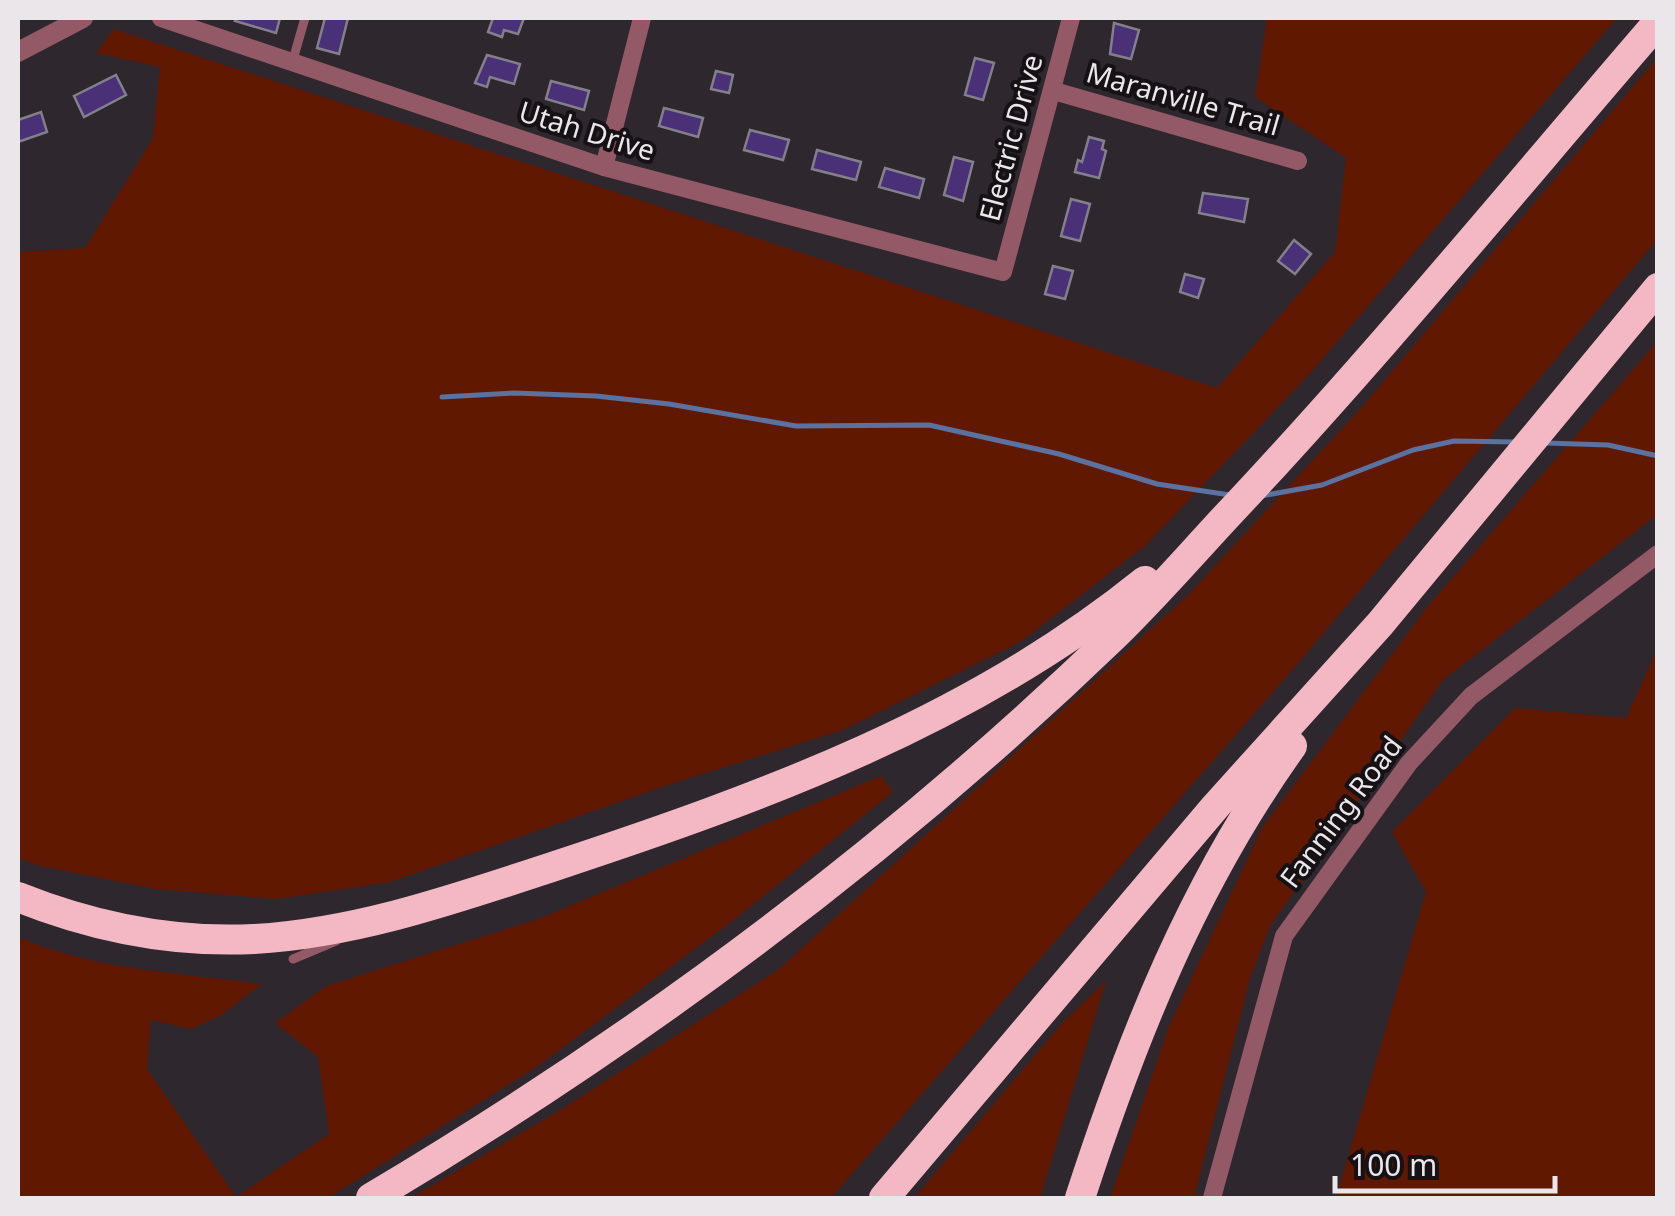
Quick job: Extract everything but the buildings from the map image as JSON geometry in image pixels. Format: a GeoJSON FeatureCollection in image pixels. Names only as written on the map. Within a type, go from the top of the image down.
{"type":"FeatureCollection","features":[{"type":"Feature","properties":{"kind":"highway"},"geometry":{"type":"LineString","coordinates":[[372,1198],[494,1125],[758,942],[877,849],[1003,740],[1118,633],[1292,448],[1658,22]]}},
{"type":"Feature","properties":{"kind":"highway"},"geometry":{"type":"LineString","coordinates":[[884,1198],[1215,806],[1380,624],[1658,288]]}},
{"type":"Feature","properties":{"kind":"highway"},"geometry":{"type":"LineString","coordinates":[[18,896],[87,921],[127,930],[206,939],[301,934],[399,915],[610,848],[806,777],[927,721],[998,682],[1116,605],[1292,448]]}},
{"type":"Feature","properties":{"kind":"highway"},"geometry":{"type":"LineString","coordinates":[[1080,1198],[1129,1054],[1196,901],[1273,773],[1380,624]]}},
{"type":"Feature","properties":{"kind":"street"},"geometry":{"type":"LineString","coordinates":[[18,52],[83,18]]}},
{"type":"Feature","properties":{"kind":"street","name":"Utah Drive"},"geometry":{"type":"LineString","coordinates":[[161,18],[604,167],[1004,272]]}},
{"type":"Feature","properties":{"kind":"street"},"geometry":{"type":"LineString","coordinates":[[604,167],[642,18]]}},
{"type":"Feature","properties":{"kind":"street","name":"Electric Drive"},"geometry":{"type":"LineString","coordinates":[[1004,272],[1072,18]]}},
{"type":"Feature","properties":{"kind":"street","name":"Maranville Trail"},"geometry":{"type":"LineString","coordinates":[[1054,91],[1298,160]]}},
{"type":"Feature","properties":{"kind":"street","name":"Fanning Road"},"geometry":{"type":"LineString","coordinates":[[1212,1198],[1284,936],[1409,763],[1471,696],[1658,554]]}},
{"type":"Feature","properties":{"kind":"lane"},"geometry":{"type":"LineString","coordinates":[[292,63],[305,18]]}},
{"type":"Feature","properties":{"kind":"lane"},"geometry":{"type":"LineString","coordinates":[[293,959],[399,915]]}},
{"type":"Feature","properties":{"kind":"shaded area"},"geometry":{"type":"Polygon","coordinates":[[[1267,18],[1617,18],[1306,378],[1145,546],[1020,642],[843,730],[671,784],[390,882],[277,899],[155,889],[18,858],[18,252],[85,248],[153,138],[160,67],[96,53],[114,29],[1217,388],[1335,252],[1346,158],[1255,97],[1267,18]]]}},
{"type":"Feature","properties":{"kind":"shaded area"},"geometry":{"type":"Polygon","coordinates":[[[1657,58],[1657,240],[1288,675],[831,1198],[411,1198],[562,1109],[779,969],[1189,594],[1361,408],[1657,58]]]}},
{"type":"Feature","properties":{"kind":"shaded area"},"geometry":{"type":"Polygon","coordinates":[[[1657,342],[1657,515],[1443,680],[1270,926],[1250,978],[1194,1198],[1110,1198],[1169,1026],[1262,828],[1428,606],[1657,342]]]}},
{"type":"Feature","properties":{"kind":"shaded area"},"geometry":{"type":"Polygon","coordinates":[[[1657,650],[1657,1198],[1336,1198],[1426,892],[1392,832],[1515,708],[1626,718],[1657,650]]]}},
{"type":"Feature","properties":{"kind":"shaded area"},"geometry":{"type":"Polygon","coordinates":[[[881,776],[893,792],[735,919],[538,1066],[328,1198],[18,1198],[18,937],[107,963],[262,984],[220,1016],[191,1029],[151,1020],[147,1069],[236,1197],[329,1134],[318,1057],[275,1023],[326,986],[538,919],[881,776]]]}},
{"type":"Feature","properties":{"kind":"shaded area"},"geometry":{"type":"Polygon","coordinates":[[[1106,981],[1040,1198],[914,1198],[1063,1022],[1106,981]]]}},
{"type":"Feature","properties":{"kind":"waterway"},"geometry":{"type":"LineString","coordinates":[[442,397],[514,393],[596,396],[796,426],[929,425],[1059,454],[1157,484],[1230,495]]}},
{"type":"Feature","properties":{"kind":"waterway"},"geometry":{"type":"LineString","coordinates":[[1261,496],[1322,485],[1413,450],[1454,441],[1515,442]]}},
{"type":"Feature","properties":{"kind":"waterway"},"geometry":{"type":"LineString","coordinates":[[1546,443],[1608,445],[1658,456]]}}]}
